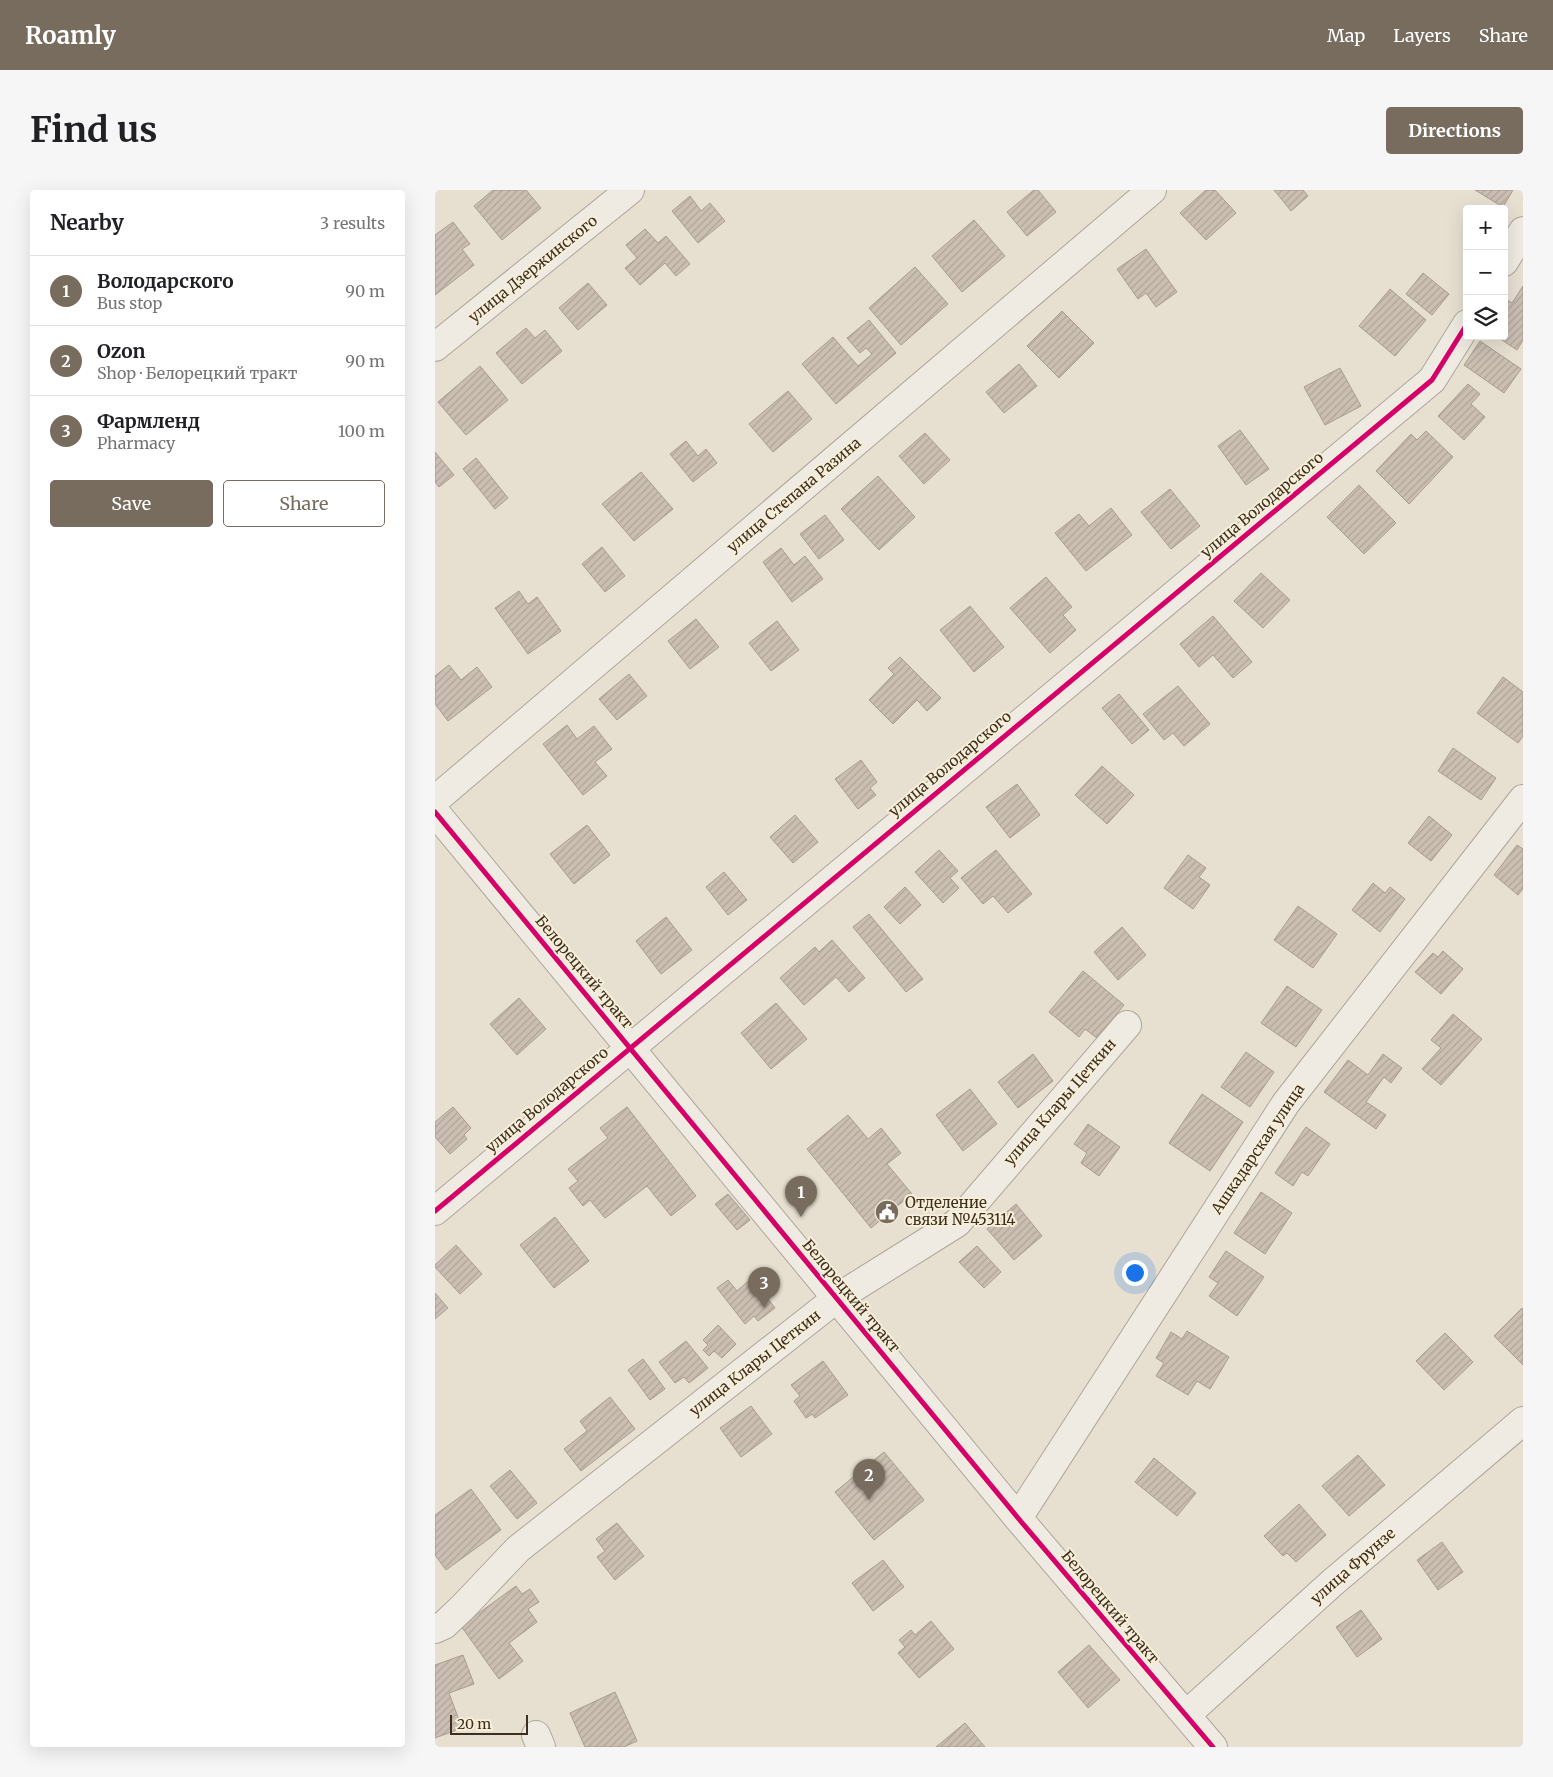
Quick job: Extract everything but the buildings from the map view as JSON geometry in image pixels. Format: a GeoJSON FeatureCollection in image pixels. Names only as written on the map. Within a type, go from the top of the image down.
{"type":"FeatureCollection","features":[{"type":"Feature","properties":{"kind":"street","name":"улица Дзержинского"},"geometry":{"type":"LineString","coordinates":[[435,347],[630,190]]}},
{"type":"Feature","properties":{"kind":"street","name":"улица Степана Разина"},"geometry":{"type":"LineString","coordinates":[[435,800],[1152,190]]}},
{"type":"Feature","properties":{"kind":"street"},"geometry":{"type":"LineString","coordinates":[[1508,255],[1523,231]]}},
{"type":"Feature","properties":{"kind":"street","name":"улица Володарского"},"geometry":{"type":"LineString","coordinates":[[435,1211],[629,1047],[1433,380],[1463,331]]}},
{"type":"Feature","properties":{"kind":"street","name":"Ашкадарская улица"},"geometry":{"type":"LineString","coordinates":[[1018,1518],[1286,1103],[1523,799]]}},
{"type":"Feature","properties":{"kind":"street","name":"Белорецкий тракт"},"geometry":{"type":"LineString","coordinates":[[435,812],[1018,1518],[1213,1747]]}},
{"type":"Feature","properties":{"kind":"street","name":"улица Клары Цеткин"},"geometry":{"type":"LineString","coordinates":[[435,1629],[443,1625],[464,1606],[518,1549],[837,1298],[957,1222],[1127,1025]]}},
{"type":"Feature","properties":{"kind":"street","name":"улица Фрунзе"},"geometry":{"type":"LineString","coordinates":[[1186,1715],[1332,1583],[1523,1421]]}},
{"type":"Feature","properties":{"kind":"cycle path"},"geometry":{"type":"LineString","coordinates":[[435,1211],[1432,380],[1463,330]]}},
{"type":"Feature","properties":{"kind":"cycle path"},"geometry":{"type":"LineString","coordinates":[[435,812],[1018,1518],[1213,1747]]}},
{"type":"Feature","properties":{"kind":"place","name":"Отделение связи №453114"},"geometry":{"type":"Point","coordinates":[887,1212]}},
{"type":"Feature","properties":{"kind":"place","name":"Володарского"},"geometry":{"type":"Point","coordinates":[801,1217]}},
{"type":"Feature","properties":{"kind":"place","name":"Фармленд"},"geometry":{"type":"Point","coordinates":[764,1308]}},
{"type":"Feature","properties":{"kind":"place","name":"Ozon"},"geometry":{"type":"Point","coordinates":[869,1500]}}]}
